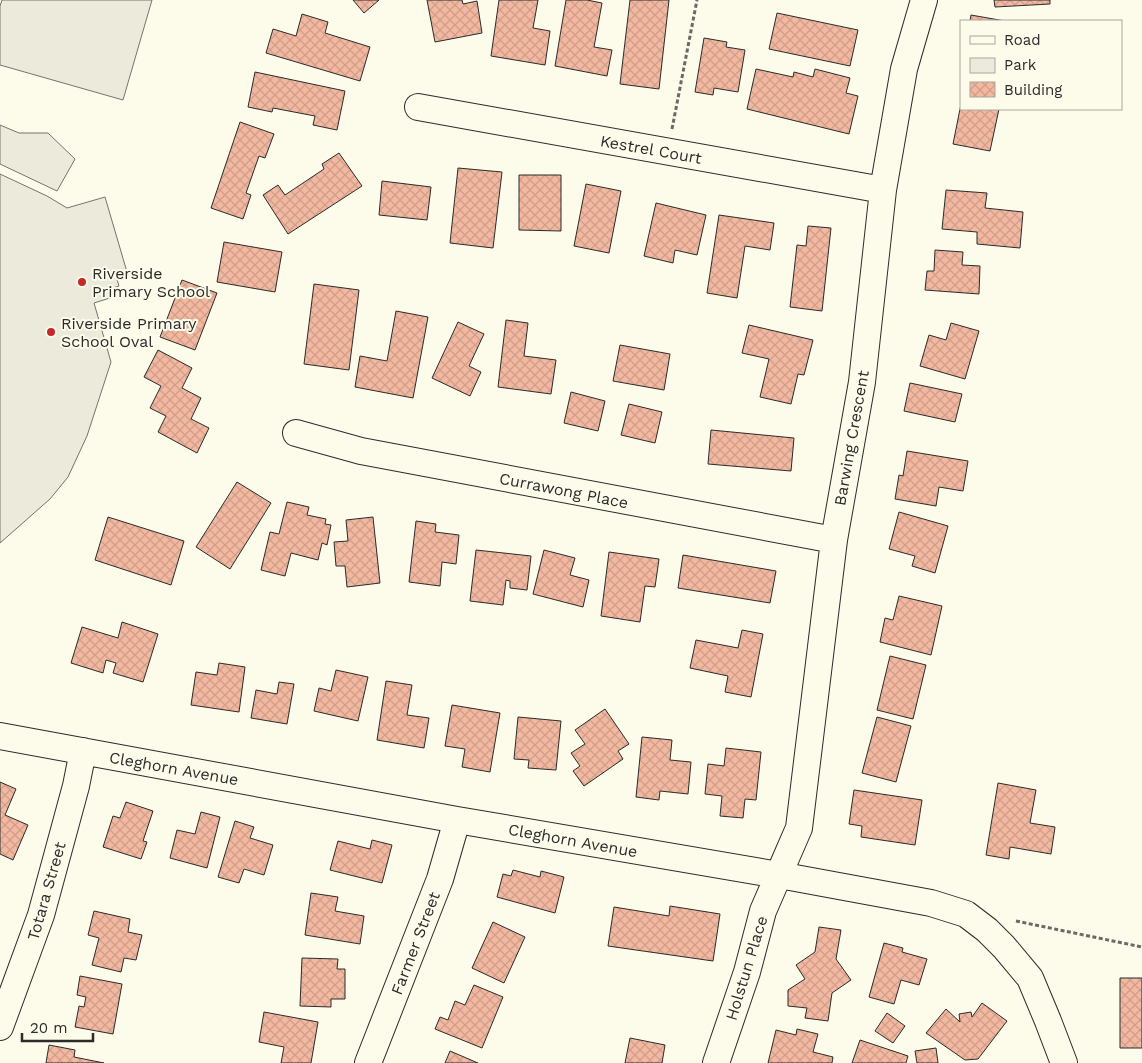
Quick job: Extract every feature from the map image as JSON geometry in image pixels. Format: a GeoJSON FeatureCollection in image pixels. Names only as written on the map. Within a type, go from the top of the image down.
{"type":"FeatureCollection","features":[{"type":"Feature","properties":{"kind":"street","name":"Barwing Crescent"},"geometry":{"type":"LineString","coordinates":[[779,875],[799,828],[834,540],[862,382],[883,190],[904,69],[924,0]]}},
{"type":"Feature","properties":{"kind":"street","name":"Kestrel Court"},"geometry":{"type":"LineString","coordinates":[[418,107],[883,190]]}},
{"type":"Feature","properties":{"kind":"street","name":"Currawong Place"},"geometry":{"type":"LineString","coordinates":[[296,433],[360,452],[834,540]]}},
{"type":"Feature","properties":{"kind":"street","name":"Cleghorn Avenue"},"geometry":{"type":"LineString","coordinates":[[0,736],[457,820],[931,902],[966,914],[988,930],[1030,978],[1064,1063]]}},
{"type":"Feature","properties":{"kind":"street","name":"Totara Street"},"geometry":{"type":"LineString","coordinates":[[0,1028],[41,915],[76,786],[83,751]]}},
{"type":"Feature","properties":{"kind":"street","name":"Farmer Street"},"geometry":{"type":"LineString","coordinates":[[368,1063],[440,879],[457,820]]}},
{"type":"Feature","properties":{"kind":"street","name":"Holstun Place"},"geometry":{"type":"LineString","coordinates":[[716,1063],[747,972],[762,911],[779,875]]}},
{"type":"Feature","properties":{"kind":"path"},"geometry":{"type":"LineString","coordinates":[[667,152],[698,0]]}},
{"type":"Feature","properties":{"kind":"path"},"geometry":{"type":"LineString","coordinates":[[988,930],[996,923],[1012,921],[1142,947]]}},
{"type":"Feature","properties":{"kind":"green space"},"geometry":{"type":"Polygon","coordinates":[[[2,0],[152,0],[123,100],[0,65],[0,6],[2,0]]]}},
{"type":"Feature","properties":{"kind":"green space"},"geometry":{"type":"Polygon","coordinates":[[[0,125],[19,133],[48,133],[75,159],[57,191],[0,164],[0,125]]]}},
{"type":"Feature","properties":{"kind":"green space","name":"Riverside Primary School Oval"},"geometry":{"type":"Polygon","coordinates":[[[0,174],[47,196],[67,208],[105,197],[127,272],[116,276],[119,286],[110,289],[113,297],[94,303],[111,362],[87,436],[68,477],[50,499],[0,543],[0,174]]]}},
{"type":"Feature","properties":{"kind":"building"},"geometry":{"type":"Polygon","coordinates":[[[353,0],[379,0],[364,13],[353,0]]]}},
{"type":"Feature","properties":{"kind":"building"},"geometry":{"type":"Polygon","coordinates":[[[427,0],[462,0],[463,4],[477,1],[482,33],[435,42],[427,0]]]}},
{"type":"Feature","properties":{"kind":"building"},"geometry":{"type":"Polygon","coordinates":[[[499,0],[538,0],[533,28],[550,31],[545,65],[491,56],[499,0]]]}},
{"type":"Feature","properties":{"kind":"building"},"geometry":{"type":"Polygon","coordinates":[[[566,0],[587,0],[602,3],[594,47],[612,50],[607,76],[555,66],[566,0]]]}},
{"type":"Feature","properties":{"kind":"building"},"geometry":{"type":"Polygon","coordinates":[[[630,0],[669,0],[659,89],[620,84],[630,0]]]}},
{"type":"Feature","properties":{"kind":"building"},"geometry":{"type":"Polygon","coordinates":[[[994,0],[1050,0],[1050,4],[995,7],[994,0]]]}},
{"type":"Feature","properties":{"kind":"building"},"geometry":{"type":"Polygon","coordinates":[[[777,13],[858,30],[850,66],[769,49],[777,13]]]}},
{"type":"Feature","properties":{"kind":"building"},"geometry":{"type":"Polygon","coordinates":[[[302,14],[328,22],[325,33],[370,47],[360,81],[266,53],[273,29],[296,36],[302,14]]]}},
{"type":"Feature","properties":{"kind":"building"},"geometry":{"type":"Polygon","coordinates":[[[971,15],[999,20],[970,20],[971,15]]]}},
{"type":"Feature","properties":{"kind":"building"},"geometry":{"type":"Polygon","coordinates":[[[704,38],[727,42],[726,47],[745,50],[738,92],[714,88],[713,95],[695,92],[704,38]]]}},
{"type":"Feature","properties":{"kind":"building"},"geometry":{"type":"Polygon","coordinates":[[[756,69],[793,77],[794,72],[813,77],[815,69],[850,78],[846,93],[858,96],[849,134],[747,109],[756,69]]]}},
{"type":"Feature","properties":{"kind":"building"},"geometry":{"type":"Polygon","coordinates":[[[255,72],[345,91],[337,130],[313,125],[315,116],[273,108],[272,112],[248,107],[255,72]]]}},
{"type":"Feature","properties":{"kind":"building"},"geometry":{"type":"Polygon","coordinates":[[[960,109],[999,110],[990,151],[953,144],[960,109]]]}},
{"type":"Feature","properties":{"kind":"building"},"geometry":{"type":"Polygon","coordinates":[[[240,122],[274,134],[265,158],[259,156],[246,193],[251,195],[243,219],[211,208],[240,122]]]}},
{"type":"Feature","properties":{"kind":"building"},"geometry":{"type":"Polygon","coordinates":[[[339,153],[362,186],[288,234],[263,195],[278,185],[285,195],[324,169],[322,164],[339,153]]]}},
{"type":"Feature","properties":{"kind":"building"},"geometry":{"type":"Polygon","coordinates":[[[458,168],[502,172],[493,248],[450,243],[458,168]]]}},
{"type":"Feature","properties":{"kind":"building"},"geometry":{"type":"Polygon","coordinates":[[[519,175],[561,175],[561,231],[519,230],[519,175]]]}},
{"type":"Feature","properties":{"kind":"building"},"geometry":{"type":"Polygon","coordinates":[[[382,181],[431,187],[427,220],[379,215],[382,181]]]}},
{"type":"Feature","properties":{"kind":"building"},"geometry":{"type":"Polygon","coordinates":[[[586,184],[621,191],[609,253],[574,246],[586,184]]]}},
{"type":"Feature","properties":{"kind":"building"},"geometry":{"type":"Polygon","coordinates":[[[946,190],[987,193],[985,208],[1023,212],[1020,248],[977,244],[977,232],[942,229],[946,190]]]}},
{"type":"Feature","properties":{"kind":"building"},"geometry":{"type":"Polygon","coordinates":[[[656,203],[706,215],[697,255],[675,250],[673,263],[644,256],[656,203]]]}},
{"type":"Feature","properties":{"kind":"building"},"geometry":{"type":"Polygon","coordinates":[[[719,215],[774,223],[770,250],[745,246],[737,298],[707,293],[719,215]]]}},
{"type":"Feature","properties":{"kind":"building"},"geometry":{"type":"Polygon","coordinates":[[[808,226],[831,228],[822,311],[790,307],[797,245],[806,246],[808,226]]]}},
{"type":"Feature","properties":{"kind":"building"},"geometry":{"type":"Polygon","coordinates":[[[224,242],[282,252],[275,292],[217,282],[224,242]]]}},
{"type":"Feature","properties":{"kind":"building"},"geometry":{"type":"Polygon","coordinates":[[[935,250],[963,252],[962,265],[980,266],[979,294],[925,290],[927,271],[934,271],[935,250]]]}},
{"type":"Feature","properties":{"kind":"building"},"geometry":{"type":"Polygon","coordinates":[[[182,280],[217,293],[195,350],[160,337],[182,280]]]}},
{"type":"Feature","properties":{"kind":"building"},"geometry":{"type":"Polygon","coordinates":[[[314,284],[359,290],[349,370],[304,364],[314,284]]]}},
{"type":"Feature","properties":{"kind":"building"},"geometry":{"type":"Polygon","coordinates":[[[396,311],[428,317],[413,398],[355,387],[360,356],[387,361],[396,311]]]}},
{"type":"Feature","properties":{"kind":"building"},"geometry":{"type":"Polygon","coordinates":[[[506,320],[528,323],[524,356],[556,360],[551,394],[498,387],[506,320]]]}},
{"type":"Feature","properties":{"kind":"building"},"geometry":{"type":"Polygon","coordinates":[[[458,322],[484,334],[469,366],[481,372],[470,396],[432,378],[458,322]]]}},
{"type":"Feature","properties":{"kind":"building"},"geometry":{"type":"Polygon","coordinates":[[[951,323],[979,331],[965,379],[920,366],[929,335],[946,340],[951,323]]]}},
{"type":"Feature","properties":{"kind":"building"},"geometry":{"type":"Polygon","coordinates":[[[749,325],[813,340],[804,375],[798,374],[791,404],[760,397],[769,359],[742,353],[749,325]]]}},
{"type":"Feature","properties":{"kind":"building"},"geometry":{"type":"Polygon","coordinates":[[[620,345],[670,354],[664,390],[613,381],[620,345]]]}},
{"type":"Feature","properties":{"kind":"building"},"geometry":{"type":"Polygon","coordinates":[[[158,350],[192,368],[182,388],[201,398],[191,419],[209,428],[197,453],[158,432],[166,416],[150,408],[161,386],[144,377],[158,350]]]}},
{"type":"Feature","properties":{"kind":"building"},"geometry":{"type":"Polygon","coordinates":[[[910,383],[962,394],[955,422],[904,411],[910,383]]]}},
{"type":"Feature","properties":{"kind":"building"},"geometry":{"type":"Polygon","coordinates":[[[571,392],[605,401],[598,431],[564,423],[571,392]]]}},
{"type":"Feature","properties":{"kind":"building"},"geometry":{"type":"Polygon","coordinates":[[[629,404],[662,412],[655,443],[621,435],[629,404]]]}},
{"type":"Feature","properties":{"kind":"building"},"geometry":{"type":"Polygon","coordinates":[[[711,430],[794,438],[791,471],[708,464],[711,430]]]}},
{"type":"Feature","properties":{"kind":"building"},"geometry":{"type":"Polygon","coordinates":[[[907,451],[968,461],[963,491],[939,487],[936,506],[895,499],[899,475],[903,476],[907,451]]]}},
{"type":"Feature","properties":{"kind":"building"},"geometry":{"type":"Polygon","coordinates":[[[237,482],[271,503],[230,569],[196,547],[237,482]]]}},
{"type":"Feature","properties":{"kind":"building"},"geometry":{"type":"Polygon","coordinates":[[[287,502],[309,507],[307,515],[326,519],[325,524],[331,525],[327,545],[322,543],[318,560],[291,553],[285,576],[261,570],[270,532],[279,534],[287,502]]]}},
{"type":"Feature","properties":{"kind":"building"},"geometry":{"type":"Polygon","coordinates":[[[899,512],[948,526],[935,573],[912,566],[915,556],[889,549],[899,512]]]}},
{"type":"Feature","properties":{"kind":"building"},"geometry":{"type":"Polygon","coordinates":[[[108,517],[184,541],[171,585],[95,560],[108,517]]]}},
{"type":"Feature","properties":{"kind":"building"},"geometry":{"type":"Polygon","coordinates":[[[373,517],[380,583],[347,587],[345,566],[336,566],[334,542],[348,541],[346,520],[373,517]]]}},
{"type":"Feature","properties":{"kind":"building"},"geometry":{"type":"Polygon","coordinates":[[[416,521],[436,524],[435,532],[459,535],[456,564],[442,562],[440,586],[409,582],[416,521]]]}},
{"type":"Feature","properties":{"kind":"building"},"geometry":{"type":"Polygon","coordinates":[[[476,550],[531,556],[527,590],[510,588],[510,581],[506,580],[503,605],[470,601],[476,550]]]}},
{"type":"Feature","properties":{"kind":"building"},"geometry":{"type":"Polygon","coordinates":[[[544,550],[575,558],[570,575],[589,580],[583,607],[533,594],[544,550]]]}},
{"type":"Feature","properties":{"kind":"building"},"geometry":{"type":"Polygon","coordinates":[[[609,552],[659,559],[655,587],[645,586],[640,622],[601,616],[609,552]]]}},
{"type":"Feature","properties":{"kind":"building"},"geometry":{"type":"Polygon","coordinates":[[[683,555],[776,571],[770,603],[678,588],[683,555]]]}},
{"type":"Feature","properties":{"kind":"building"},"geometry":{"type":"Polygon","coordinates":[[[899,596],[942,606],[931,655],[880,642],[885,618],[893,620],[899,596]]]}},
{"type":"Feature","properties":{"kind":"building"},"geometry":{"type":"Polygon","coordinates":[[[122,622],[158,634],[143,682],[113,673],[116,663],[106,660],[103,673],[71,663],[82,627],[118,638],[122,622]]]}},
{"type":"Feature","properties":{"kind":"building"},"geometry":{"type":"Polygon","coordinates":[[[742,630],[763,634],[751,697],[725,692],[728,676],[690,668],[696,640],[738,648],[742,630]]]}},
{"type":"Feature","properties":{"kind":"building"},"geometry":{"type":"Polygon","coordinates":[[[890,656],[926,665],[913,719],[877,710],[890,656]]]}},
{"type":"Feature","properties":{"kind":"building"},"geometry":{"type":"Polygon","coordinates":[[[219,663],[245,667],[239,712],[191,705],[196,672],[217,675],[219,663]]]}},
{"type":"Feature","properties":{"kind":"building"},"geometry":{"type":"Polygon","coordinates":[[[336,670],[368,677],[358,721],[314,711],[319,688],[331,691],[336,670]]]}},
{"type":"Feature","properties":{"kind":"building"},"geometry":{"type":"Polygon","coordinates":[[[386,681],[412,685],[407,715],[429,718],[424,748],[377,740],[386,681]]]}},
{"type":"Feature","properties":{"kind":"building"},"geometry":{"type":"Polygon","coordinates":[[[279,682],[294,684],[287,724],[251,718],[256,690],[277,694],[279,682]]]}},
{"type":"Feature","properties":{"kind":"building"},"geometry":{"type":"Polygon","coordinates":[[[452,705],[500,713],[490,772],[462,767],[465,749],[445,746],[452,705]]]}},
{"type":"Feature","properties":{"kind":"building"},"geometry":{"type":"Polygon","coordinates":[[[605,709],[629,744],[618,751],[623,759],[584,786],[573,771],[580,766],[571,753],[585,744],[575,730],[605,709]]]}},
{"type":"Feature","properties":{"kind":"building"},"geometry":{"type":"Polygon","coordinates":[[[518,717],[561,721],[556,770],[528,768],[529,760],[514,759],[518,717]]]}},
{"type":"Feature","properties":{"kind":"building"},"geometry":{"type":"Polygon","coordinates":[[[877,717],[911,726],[896,782],[862,773],[877,717]]]}},
{"type":"Feature","properties":{"kind":"building"},"geometry":{"type":"Polygon","coordinates":[[[642,737],[672,740],[670,760],[691,762],[688,794],[660,791],[659,800],[636,797],[642,737]]]}},
{"type":"Feature","properties":{"kind":"building"},"geometry":{"type":"Polygon","coordinates":[[[726,748],[761,752],[756,800],[745,799],[743,818],[720,816],[722,796],[705,794],[708,764],[724,766],[726,748]]]}},
{"type":"Feature","properties":{"kind":"building"},"geometry":{"type":"Polygon","coordinates":[[[0,782],[16,789],[5,815],[28,825],[13,860],[0,854],[0,782]]]}},
{"type":"Feature","properties":{"kind":"building"},"geometry":{"type":"Polygon","coordinates":[[[998,783],[1036,790],[1030,823],[1055,827],[1051,854],[1010,847],[1009,859],[986,855],[998,783]]]}},
{"type":"Feature","properties":{"kind":"building"},"geometry":{"type":"Polygon","coordinates":[[[854,790],[922,800],[915,845],[861,837],[862,826],[849,824],[854,790]]]}},
{"type":"Feature","properties":{"kind":"building"},"geometry":{"type":"Polygon","coordinates":[[[126,802],[153,811],[143,841],[147,842],[141,859],[103,847],[113,816],[120,818],[126,802]]]}},
{"type":"Feature","properties":{"kind":"building"},"geometry":{"type":"Polygon","coordinates":[[[201,812],[220,817],[207,868],[170,858],[177,830],[195,834],[201,812]]]}},
{"type":"Feature","properties":{"kind":"building"},"geometry":{"type":"Polygon","coordinates":[[[235,821],[254,827],[250,838],[273,845],[264,875],[244,869],[239,883],[218,877],[235,821]]]}},
{"type":"Feature","properties":{"kind":"building"},"geometry":{"type":"Polygon","coordinates":[[[372,840],[392,845],[382,883],[330,870],[338,841],[370,849],[372,840]]]}},
{"type":"Feature","properties":{"kind":"building"},"geometry":{"type":"Polygon","coordinates":[[[513,870],[540,877],[541,871],[564,877],[555,913],[497,897],[503,874],[511,876],[513,870]]]}},
{"type":"Feature","properties":{"kind":"building"},"geometry":{"type":"Polygon","coordinates":[[[311,893],[338,897],[335,911],[364,916],[360,944],[305,935],[311,893]]]}},
{"type":"Feature","properties":{"kind":"building"},"geometry":{"type":"Polygon","coordinates":[[[670,906],[720,914],[713,961],[608,946],[614,907],[669,916],[670,906]]]}},
{"type":"Feature","properties":{"kind":"building"},"geometry":{"type":"Polygon","coordinates":[[[94,911],[130,919],[128,932],[142,935],[136,960],[124,958],[121,972],[92,965],[99,938],[88,935],[94,911]]]}},
{"type":"Feature","properties":{"kind":"building"},"geometry":{"type":"Polygon","coordinates":[[[493,922],[525,937],[504,983],[472,968],[493,922]]]}},
{"type":"Feature","properties":{"kind":"building"},"geometry":{"type":"Polygon","coordinates":[[[819,927],[841,930],[836,959],[851,980],[832,993],[828,1021],[805,1018],[807,1008],[788,1006],[788,990],[805,979],[796,965],[815,952],[819,927]]]}},
{"type":"Feature","properties":{"kind":"building"},"geometry":{"type":"Polygon","coordinates":[[[884,943],[903,948],[902,952],[927,959],[919,985],[901,980],[894,1004],[869,997],[884,943]]]}},
{"type":"Feature","properties":{"kind":"building"},"geometry":{"type":"Polygon","coordinates":[[[302,958],[338,959],[337,969],[345,969],[345,999],[331,999],[331,1007],[300,1006],[302,958]]]}},
{"type":"Feature","properties":{"kind":"building"},"geometry":{"type":"Polygon","coordinates":[[[80,976],[122,984],[113,1034],[75,1027],[79,1006],[84,1007],[86,997],[77,995],[80,976]]]}},
{"type":"Feature","properties":{"kind":"building"},"geometry":{"type":"Polygon","coordinates":[[[1120,978],[1142,978],[1142,1048],[1120,1048],[1120,978]]]}},
{"type":"Feature","properties":{"kind":"building"},"geometry":{"type":"Polygon","coordinates":[[[474,985],[503,997],[482,1048],[435,1029],[440,1017],[448,1020],[455,1001],[465,1005],[474,985]]]}},
{"type":"Feature","properties":{"kind":"building"},"geometry":{"type":"Polygon","coordinates":[[[982,1003],[1007,1021],[978,1059],[965,1060],[926,1033],[946,1009],[960,1022],[959,1014],[971,1012],[972,1017],[982,1003]]]}},
{"type":"Feature","properties":{"kind":"building"},"geometry":{"type":"Polygon","coordinates":[[[264,1012],[318,1022],[311,1063],[281,1063],[284,1047],[259,1042],[264,1012]]]}},
{"type":"Feature","properties":{"kind":"building"},"geometry":{"type":"Polygon","coordinates":[[[887,1013],[905,1026],[893,1043],[875,1031],[887,1013]]]}},
{"type":"Feature","properties":{"kind":"building"},"geometry":{"type":"Polygon","coordinates":[[[797,1029],[818,1034],[813,1052],[833,1057],[832,1063],[768,1063],[776,1030],[796,1035],[797,1029]]]}},
{"type":"Feature","properties":{"kind":"building"},"geometry":{"type":"Polygon","coordinates":[[[630,1038],[665,1045],[662,1063],[625,1063],[630,1038]]]}},
{"type":"Feature","properties":{"kind":"building"},"geometry":{"type":"Polygon","coordinates":[[[860,1040],[908,1056],[906,1063],[852,1063],[860,1040]]]}},
{"type":"Feature","properties":{"kind":"building"},"geometry":{"type":"Polygon","coordinates":[[[49,1045],[75,1050],[74,1057],[104,1063],[46,1063],[49,1045]]]}},
{"type":"Feature","properties":{"kind":"building"},"geometry":{"type":"Polygon","coordinates":[[[936,1048],[938,1063],[917,1063],[915,1051],[936,1048]]]}},
{"type":"Feature","properties":{"kind":"building"},"geometry":{"type":"Polygon","coordinates":[[[450,1051],[478,1063],[445,1063],[450,1051]]]}},
{"type":"Feature","properties":{"kind":"place","name":"Riverside Primary School"},"geometry":{"type":"Point","coordinates":[82,282]}},
{"type":"Feature","properties":{"kind":"place","name":"Riverside Primary School Oval"},"geometry":{"type":"Point","coordinates":[51,332]}}]}
